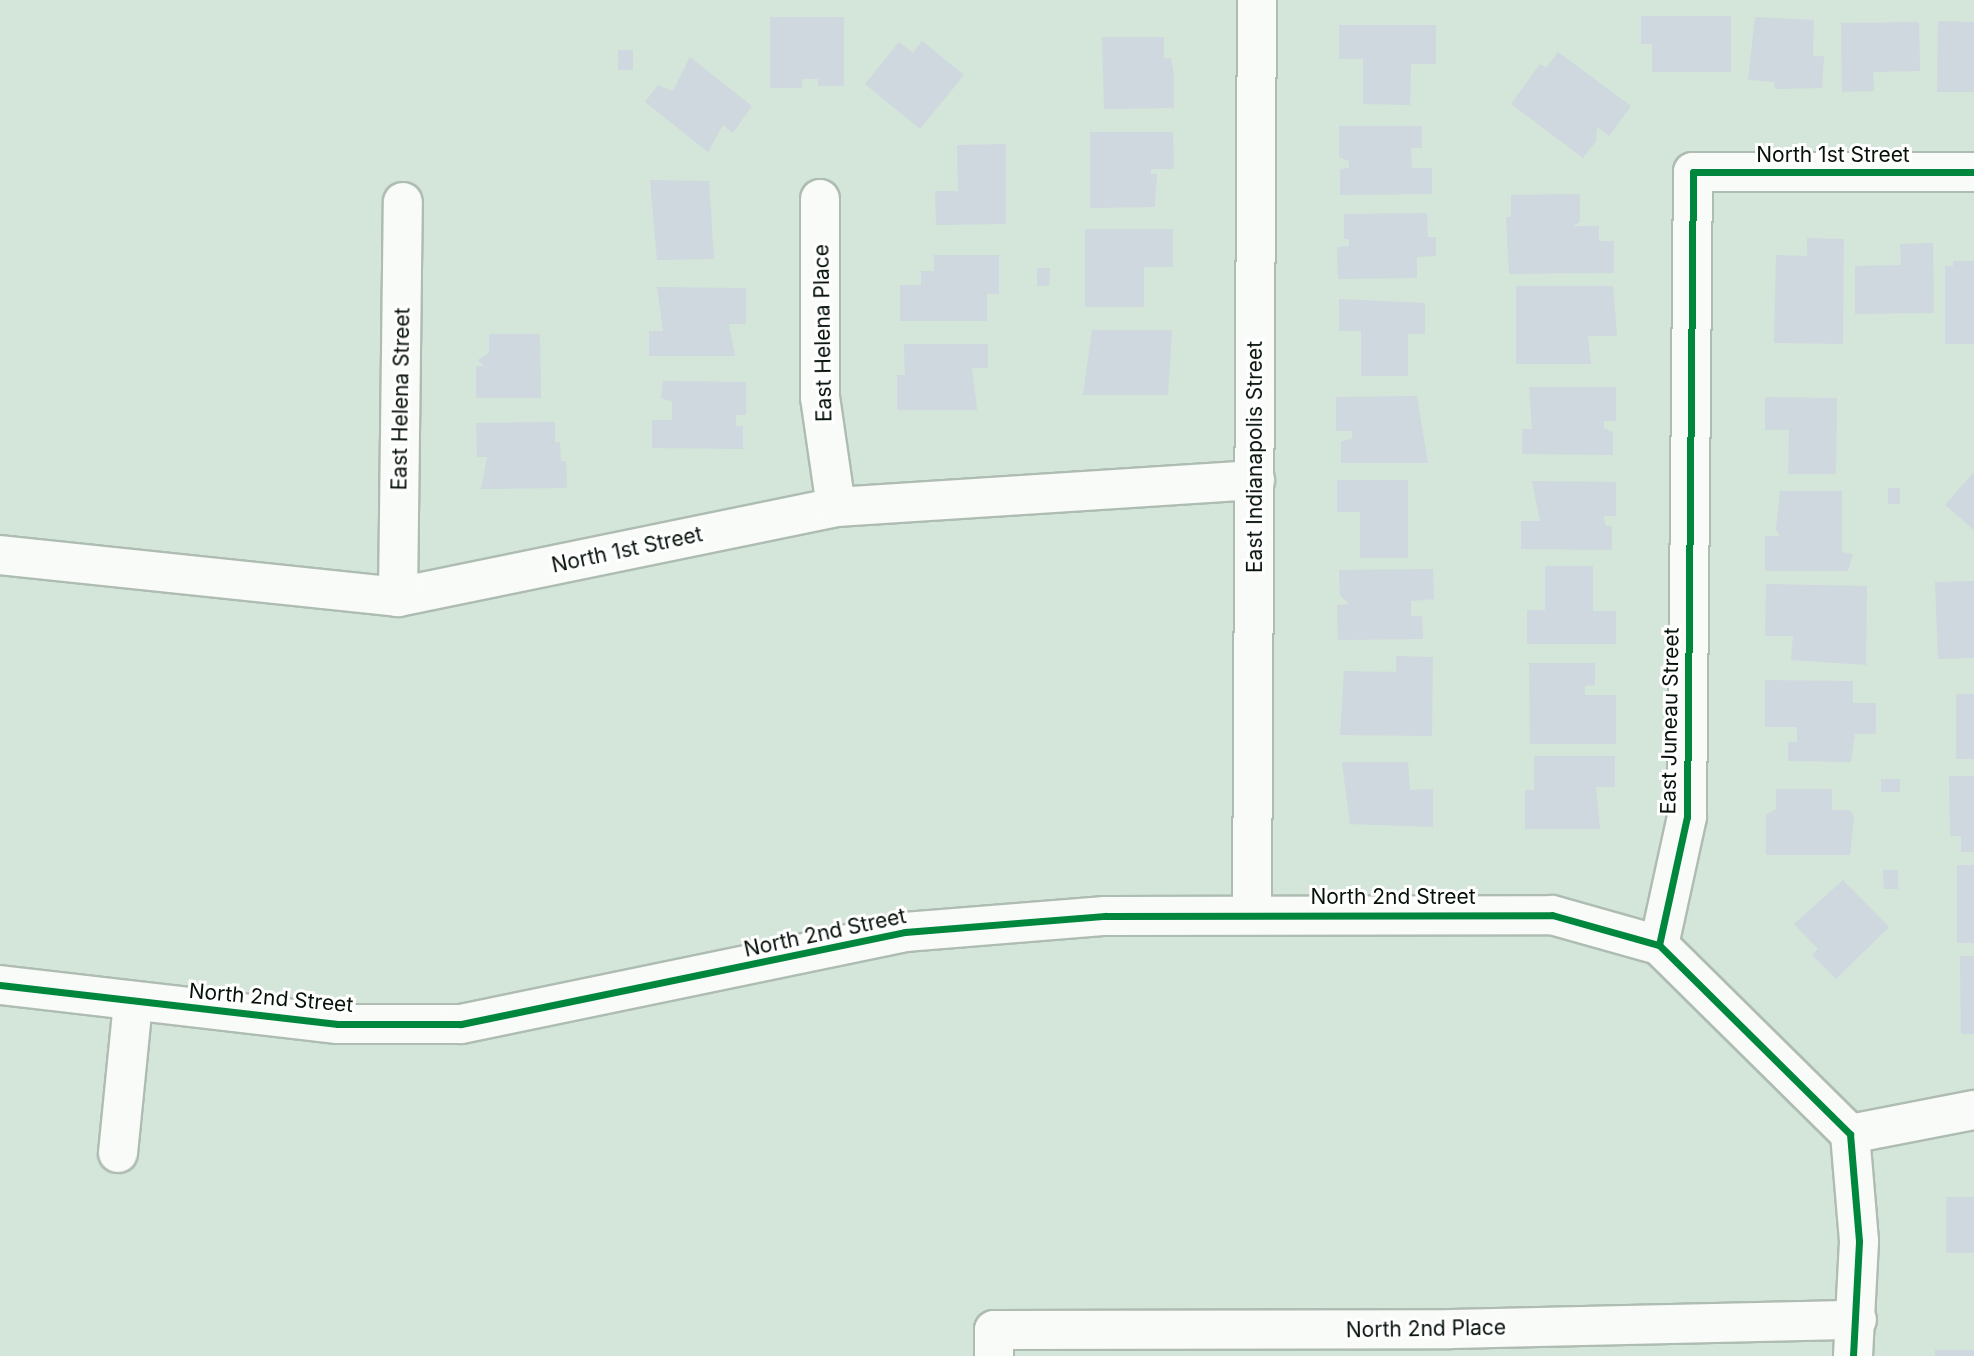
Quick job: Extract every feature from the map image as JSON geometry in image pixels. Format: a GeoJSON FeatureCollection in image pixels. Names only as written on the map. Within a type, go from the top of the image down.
{"type":"FeatureCollection","features":[{"type":"Feature","properties":{"kind":"street","name":"East Indianapolis Street"},"geometry":{"type":"LineString","coordinates":[[1252,914],[1258,0]]}},
{"type":"Feature","properties":{"kind":"street","name":"North 1st Street"},"geometry":{"type":"LineString","coordinates":[[1693,172],[1974,172]]}},
{"type":"Feature","properties":{"kind":"street","name":"East Juneau Street"},"geometry":{"type":"LineString","coordinates":[[1659,945],[1687,817],[1693,172]]}},
{"type":"Feature","properties":{"kind":"street","name":"East Helena Place"},"geometry":{"type":"LineString","coordinates":[[820,200],[820,397],[836,507]]}},
{"type":"Feature","properties":{"kind":"street","name":"East Helena Street"},"geometry":{"type":"LineString","coordinates":[[398,597],[403,202]]}},
{"type":"Feature","properties":{"kind":"street","name":"North 1st Street"},"geometry":{"type":"LineString","coordinates":[[0,555],[398,597],[836,507],[1255,480]]}},
{"type":"Feature","properties":{"kind":"street","name":"North 2nd Street"},"geometry":{"type":"LineString","coordinates":[[0,985],[338,1024],[461,1024],[905,932],[1105,916],[1552,915],[1659,945]]}},
{"type":"Feature","properties":{"kind":"street"},"geometry":{"type":"LineString","coordinates":[[1659,945],[1850,1133],[1859,1241],[1855,1338]]}},
{"type":"Feature","properties":{"kind":"street"},"geometry":{"type":"LineString","coordinates":[[118,1153],[133,1002]]}},
{"type":"Feature","properties":{"kind":"street"},"geometry":{"type":"LineString","coordinates":[[1850,1133],[1974,1110]]}},
{"type":"Feature","properties":{"kind":"street","name":"North 2nd Place"},"geometry":{"type":"LineString","coordinates":[[994,1343],[1451,1329],[1855,1338]]}},
{"type":"Feature","properties":{"kind":"building"},"geometry":{"type":"Polygon","coordinates":[[[1641,16],[1731,16],[1731,72],[1652,72],[1652,44],[1641,44],[1641,16]]]}},
{"type":"Feature","properties":{"kind":"building"},"geometry":{"type":"Polygon","coordinates":[[[770,17],[844,17],[844,86],[818,86],[818,79],[802,79],[802,88],[770,88],[770,17]]]}},
{"type":"Feature","properties":{"kind":"building"},"geometry":{"type":"Polygon","coordinates":[[[1755,17],[1814,20],[1813,56],[1824,56],[1822,88],[1775,89],[1774,82],[1748,80],[1755,17]]]}},
{"type":"Feature","properties":{"kind":"building"},"geometry":{"type":"Polygon","coordinates":[[[1938,21],[1974,22],[1974,92],[1937,92],[1938,21]]]}},
{"type":"Feature","properties":{"kind":"building"},"geometry":{"type":"Polygon","coordinates":[[[1919,22],[1920,71],[1873,72],[1874,91],[1842,92],[1841,23],[1919,22]]]}},
{"type":"Feature","properties":{"kind":"building"},"geometry":{"type":"Polygon","coordinates":[[[1339,25],[1436,25],[1436,64],[1411,64],[1410,105],[1363,104],[1363,59],[1339,59],[1339,25]]]}},
{"type":"Feature","properties":{"kind":"building"},"geometry":{"type":"Polygon","coordinates":[[[1102,37],[1164,37],[1164,58],[1171,58],[1174,75],[1174,108],[1104,109],[1102,37]]]}},
{"type":"Feature","properties":{"kind":"building"},"geometry":{"type":"Polygon","coordinates":[[[922,41],[964,75],[920,129],[865,84],[899,42],[913,53],[922,41]]]}},
{"type":"Feature","properties":{"kind":"building"},"geometry":{"type":"Polygon","coordinates":[[[618,50],[633,50],[633,70],[618,70],[618,50]]]}},
{"type":"Feature","properties":{"kind":"building"},"geometry":{"type":"Polygon","coordinates":[[[1558,52],[1631,106],[1609,136],[1597,127],[1596,141],[1583,158],[1511,104],[1540,64],[1546,68],[1558,52]]]}},
{"type":"Feature","properties":{"kind":"building"},"geometry":{"type":"Polygon","coordinates":[[[690,57],[752,106],[733,133],[723,125],[708,152],[645,102],[658,85],[673,91],[690,57]]]}},
{"type":"Feature","properties":{"kind":"building"},"geometry":{"type":"Polygon","coordinates":[[[1339,126],[1422,126],[1422,148],[1411,148],[1412,168],[1432,168],[1432,194],[1340,195],[1340,169],[1349,168],[1349,161],[1339,157],[1339,126]]]}},
{"type":"Feature","properties":{"kind":"building"},"geometry":{"type":"Polygon","coordinates":[[[1090,132],[1173,132],[1174,169],[1151,169],[1151,174],[1157,174],[1155,207],[1090,208],[1090,132]]]}},
{"type":"Feature","properties":{"kind":"building"},"geometry":{"type":"Polygon","coordinates":[[[1006,144],[1006,224],[936,225],[935,191],[958,191],[957,145],[1006,144]]]}},
{"type":"Feature","properties":{"kind":"building"},"geometry":{"type":"Polygon","coordinates":[[[650,180],[709,181],[714,259],[657,260],[650,180]]]}},
{"type":"Feature","properties":{"kind":"building"},"geometry":{"type":"Polygon","coordinates":[[[1580,194],[1580,222],[1573,226],[1599,226],[1599,241],[1614,241],[1614,273],[1509,274],[1506,217],[1511,217],[1511,195],[1580,194]]]}},
{"type":"Feature","properties":{"kind":"building"},"geometry":{"type":"Polygon","coordinates":[[[1427,213],[1428,237],[1436,237],[1436,256],[1417,257],[1417,278],[1338,279],[1337,247],[1349,246],[1349,239],[1344,239],[1344,214],[1427,213]]]}},
{"type":"Feature","properties":{"kind":"building"},"geometry":{"type":"Polygon","coordinates":[[[1085,229],[1173,229],[1173,267],[1144,267],[1144,307],[1085,307],[1085,229]]]}},
{"type":"Feature","properties":{"kind":"building"},"geometry":{"type":"Polygon","coordinates":[[[1807,238],[1844,239],[1843,344],[1774,343],[1776,255],[1807,256],[1807,238]]]}},
{"type":"Feature","properties":{"kind":"building"},"geometry":{"type":"Polygon","coordinates":[[[1933,243],[1934,313],[1855,314],[1855,266],[1901,265],[1900,244],[1933,243]]]}},
{"type":"Feature","properties":{"kind":"building"},"geometry":{"type":"Polygon","coordinates":[[[934,255],[999,255],[999,294],[987,294],[987,321],[900,321],[900,285],[921,285],[921,271],[934,271],[934,255]]]}},
{"type":"Feature","properties":{"kind":"building"},"geometry":{"type":"Polygon","coordinates":[[[1953,261],[1974,261],[1974,344],[1945,344],[1945,266],[1953,266],[1953,261]]]}},
{"type":"Feature","properties":{"kind":"building"},"geometry":{"type":"Polygon","coordinates":[[[1037,268],[1050,268],[1049,286],[1037,286],[1037,268]]]}},
{"type":"Feature","properties":{"kind":"building"},"geometry":{"type":"Polygon","coordinates":[[[1516,286],[1613,286],[1617,336],[1588,336],[1591,364],[1516,364],[1516,286]]]}},
{"type":"Feature","properties":{"kind":"building"},"geometry":{"type":"Polygon","coordinates":[[[657,287],[746,288],[746,324],[729,324],[735,356],[649,356],[649,331],[663,331],[657,287]]]}},
{"type":"Feature","properties":{"kind":"building"},"geometry":{"type":"Polygon","coordinates":[[[1339,299],[1425,303],[1425,334],[1408,334],[1408,376],[1361,376],[1361,331],[1339,331],[1339,299]]]}},
{"type":"Feature","properties":{"kind":"building"},"geometry":{"type":"Polygon","coordinates":[[[1092,330],[1172,330],[1168,395],[1083,395],[1092,330]]]}},
{"type":"Feature","properties":{"kind":"building"},"geometry":{"type":"Polygon","coordinates":[[[489,334],[540,334],[541,398],[476,398],[476,366],[484,366],[478,360],[489,353],[489,334]]]}},
{"type":"Feature","properties":{"kind":"building"},"geometry":{"type":"Polygon","coordinates":[[[904,344],[988,344],[988,368],[972,368],[977,410],[897,410],[897,375],[905,375],[904,344]]]}},
{"type":"Feature","properties":{"kind":"building"},"geometry":{"type":"Polygon","coordinates":[[[663,381],[746,382],[746,415],[736,415],[736,426],[743,426],[743,449],[652,448],[652,420],[672,420],[672,402],[661,398],[663,381]]]}},
{"type":"Feature","properties":{"kind":"building"},"geometry":{"type":"Polygon","coordinates":[[[1529,387],[1616,387],[1616,421],[1604,421],[1604,428],[1613,432],[1613,455],[1522,454],[1522,429],[1532,429],[1529,387]]]}},
{"type":"Feature","properties":{"kind":"building"},"geometry":{"type":"Polygon","coordinates":[[[1417,396],[1428,463],[1341,463],[1341,442],[1352,438],[1352,431],[1336,431],[1336,397],[1417,396]]]}},
{"type":"Feature","properties":{"kind":"building"},"geometry":{"type":"Polygon","coordinates":[[[1765,397],[1837,398],[1836,474],[1788,474],[1789,430],[1765,430],[1765,397]]]}},
{"type":"Feature","properties":{"kind":"building"},"geometry":{"type":"Polygon","coordinates":[[[555,422],[555,442],[560,442],[561,461],[566,461],[567,488],[481,489],[487,457],[477,457],[476,423],[555,422]]]}},
{"type":"Feature","properties":{"kind":"building"},"geometry":{"type":"Polygon","coordinates":[[[1974,472],[1974,530],[1945,505],[1974,472]]]}},
{"type":"Feature","properties":{"kind":"building"},"geometry":{"type":"Polygon","coordinates":[[[1337,480],[1408,480],[1408,558],[1360,558],[1360,512],[1337,512],[1337,480]]]}},
{"type":"Feature","properties":{"kind":"building"},"geometry":{"type":"Polygon","coordinates":[[[1532,481],[1616,482],[1616,516],[1603,516],[1606,526],[1612,526],[1612,550],[1521,549],[1521,521],[1540,521],[1532,481]]]}},
{"type":"Feature","properties":{"kind":"building"},"geometry":{"type":"Polygon","coordinates":[[[1888,488],[1900,488],[1900,504],[1888,504],[1888,488]]]}},
{"type":"Feature","properties":{"kind":"building"},"geometry":{"type":"Polygon","coordinates":[[[1780,491],[1842,491],[1842,552],[1853,554],[1848,571],[1765,571],[1765,536],[1780,536],[1776,530],[1780,491]]]}},
{"type":"Feature","properties":{"kind":"building"},"geometry":{"type":"Polygon","coordinates":[[[1545,566],[1593,566],[1593,611],[1616,611],[1616,644],[1527,644],[1527,610],[1545,610],[1545,566]]]}},
{"type":"Feature","properties":{"kind":"building"},"geometry":{"type":"Polygon","coordinates":[[[1433,569],[1434,599],[1411,601],[1411,616],[1422,616],[1423,639],[1338,640],[1337,605],[1349,604],[1340,595],[1339,570],[1433,569]]]}},
{"type":"Feature","properties":{"kind":"building"},"geometry":{"type":"Polygon","coordinates":[[[1974,581],[1974,658],[1938,659],[1935,582],[1974,581]]]}},
{"type":"Feature","properties":{"kind":"building"},"geometry":{"type":"Polygon","coordinates":[[[1766,584],[1867,586],[1866,665],[1791,660],[1793,636],[1765,636],[1766,584]]]}},
{"type":"Feature","properties":{"kind":"building"},"geometry":{"type":"Polygon","coordinates":[[[1396,656],[1433,657],[1432,736],[1340,735],[1344,671],[1396,672],[1396,656]]]}},
{"type":"Feature","properties":{"kind":"building"},"geometry":{"type":"Polygon","coordinates":[[[1529,663],[1595,663],[1595,685],[1585,686],[1585,695],[1616,695],[1616,744],[1530,744],[1529,663]]]}},
{"type":"Feature","properties":{"kind":"building"},"geometry":{"type":"Polygon","coordinates":[[[1765,680],[1853,681],[1853,703],[1876,703],[1876,734],[1855,734],[1851,762],[1788,761],[1788,742],[1797,742],[1797,727],[1765,727],[1765,680]]]}},
{"type":"Feature","properties":{"kind":"building"},"geometry":{"type":"Polygon","coordinates":[[[1956,694],[1974,694],[1974,759],[1956,759],[1956,694]]]}},
{"type":"Feature","properties":{"kind":"building"},"geometry":{"type":"Polygon","coordinates":[[[1534,756],[1615,756],[1615,787],[1596,787],[1600,829],[1525,829],[1525,790],[1534,790],[1534,756]]]}},
{"type":"Feature","properties":{"kind":"building"},"geometry":{"type":"Polygon","coordinates":[[[1342,762],[1408,762],[1410,790],[1433,789],[1433,827],[1350,824],[1342,762]]]}},
{"type":"Feature","properties":{"kind":"building"},"geometry":{"type":"Polygon","coordinates":[[[1949,776],[1974,776],[1974,852],[1961,852],[1961,836],[1950,836],[1949,776]]]}},
{"type":"Feature","properties":{"kind":"building"},"geometry":{"type":"Polygon","coordinates":[[[1881,779],[1900,779],[1900,792],[1881,792],[1881,779]]]}},
{"type":"Feature","properties":{"kind":"building"},"geometry":{"type":"Polygon","coordinates":[[[1776,789],[1832,789],[1832,810],[1850,810],[1854,817],[1850,855],[1766,855],[1766,815],[1776,809],[1776,789]]]}},
{"type":"Feature","properties":{"kind":"building"},"geometry":{"type":"Polygon","coordinates":[[[1957,865],[1974,865],[1974,943],[1957,943],[1957,865]]]}},
{"type":"Feature","properties":{"kind":"building"},"geometry":{"type":"Polygon","coordinates":[[[1883,870],[1898,870],[1898,889],[1884,889],[1883,870]]]}},
{"type":"Feature","properties":{"kind":"building"},"geometry":{"type":"Polygon","coordinates":[[[1843,880],[1889,927],[1836,979],[1812,955],[1818,949],[1794,924],[1843,880]]]}},
{"type":"Feature","properties":{"kind":"building"},"geometry":{"type":"Polygon","coordinates":[[[1960,956],[1974,956],[1974,1034],[1961,1034],[1960,956]]]}},
{"type":"Feature","properties":{"kind":"building"},"geometry":{"type":"Polygon","coordinates":[[[1946,1197],[1974,1197],[1974,1253],[1946,1253],[1946,1197]]]}},
{"type":"Feature","properties":{"kind":"building"},"geometry":{"type":"Polygon","coordinates":[[[1935,1350],[1974,1350],[1974,1356],[1935,1356],[1935,1350]]]}},
{"type":"Feature","properties":{"kind":"cycle path"},"geometry":{"type":"LineString","coordinates":[[1853,1356],[1859,1241],[1850,1134],[1659,945],[1687,817],[1693,172],[1974,172]]}},
{"type":"Feature","properties":{"kind":"cycle path"},"geometry":{"type":"LineString","coordinates":[[0,985],[338,1024],[461,1024],[905,932],[1105,916],[1552,915],[1659,945]]}}]}
